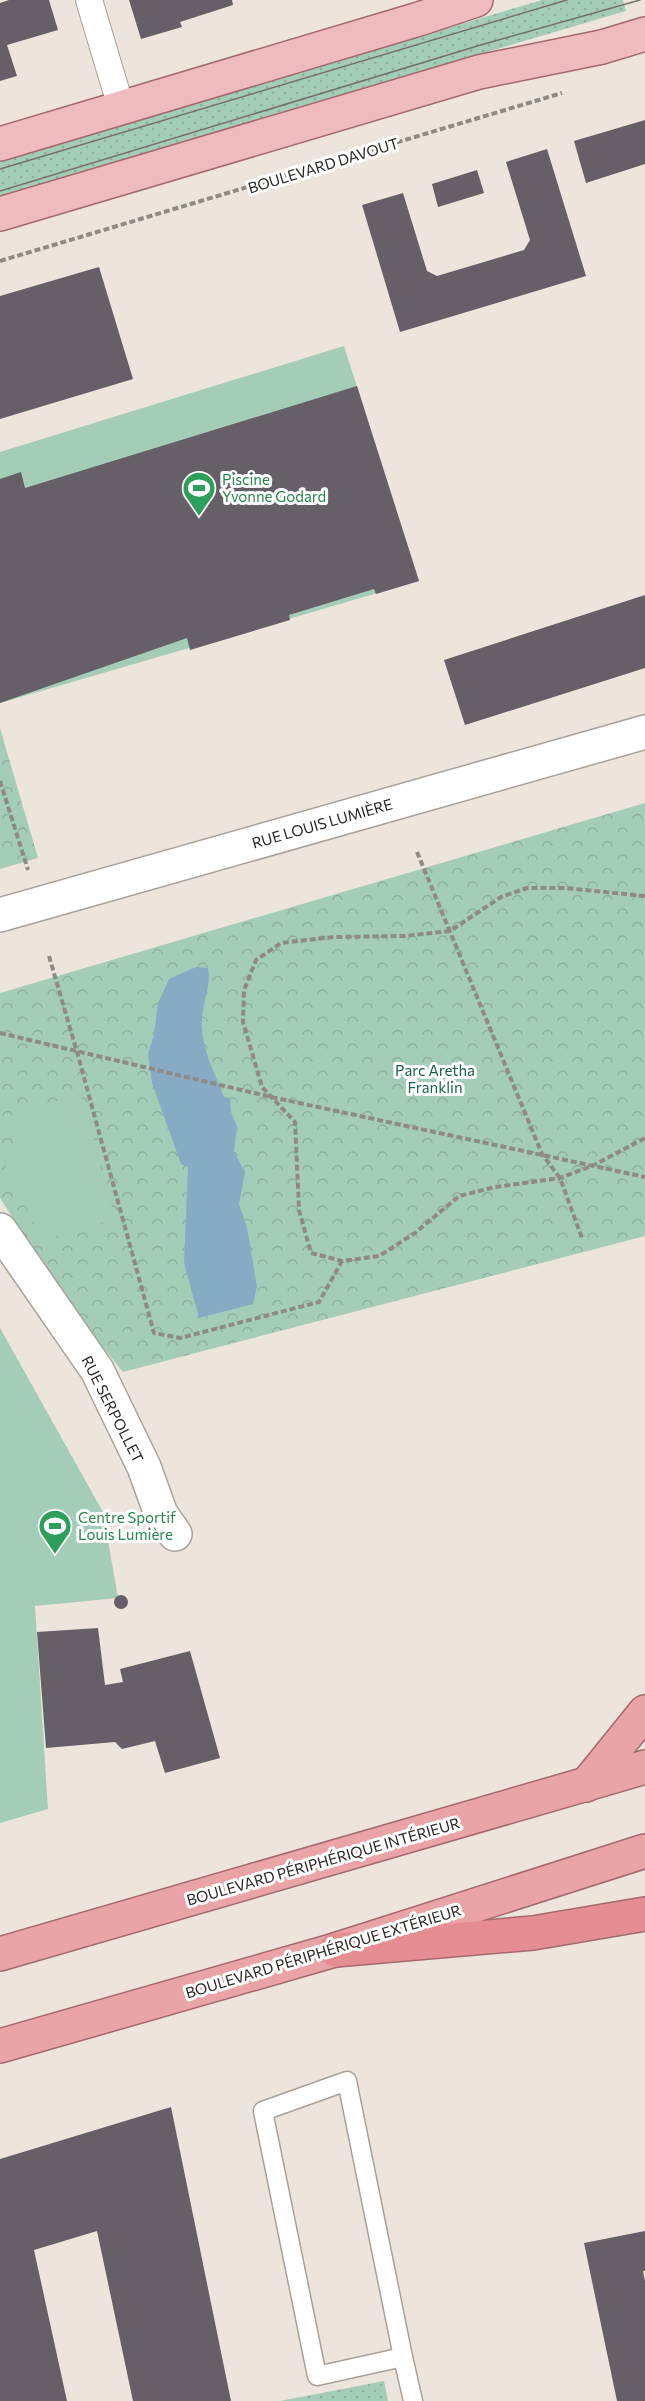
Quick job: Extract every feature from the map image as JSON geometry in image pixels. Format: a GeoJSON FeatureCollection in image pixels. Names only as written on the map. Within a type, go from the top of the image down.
{"type":"FeatureCollection","features":[{"type":"Feature","properties":{"kind":"highway"},"geometry":{"type":"LineString","coordinates":[[586,1785],[645,1712]]}},
{"type":"Feature","properties":{"kind":"highway","name":"BOULEVARD PÉRIPHÉRIQUE INTÉRIEUR"},"geometry":{"type":"LineString","coordinates":[[0,1954],[645,1767]]}},
{"type":"Feature","properties":{"kind":"highway","name":"BOULEVARD PÉRIPHÉRIQUE EXTÉRIEUR"},"geometry":{"type":"LineString","coordinates":[[0,2046],[334,1950],[645,1851]]}},
{"type":"Feature","properties":{"kind":"highway"},"geometry":{"type":"LineString","coordinates":[[334,1950],[534,1933],[645,1914]]}},
{"type":"Feature","properties":{"kind":"main road"},"geometry":{"type":"LineString","coordinates":[[0,144],[476,0]]}},
{"type":"Feature","properties":{"kind":"main road"},"geometry":{"type":"LineString","coordinates":[[0,214],[479,72],[602,46],[645,34]]}},
{"type":"Feature","properties":{"kind":"street"},"geometry":{"type":"LineString","coordinates":[[89,0],[121,106]]}},
{"type":"Feature","properties":{"kind":"street","name":"RUE LOUIS LUMIÈRE"},"geometry":{"type":"LineString","coordinates":[[0,915],[645,732]]}},
{"type":"Feature","properties":{"kind":"street","name":"RUE SERPOLLET"},"geometry":{"type":"LineString","coordinates":[[0,1230],[96,1370],[144,1467],[161,1514],[175,1534]]}},
{"type":"Feature","properties":{"kind":"lane"},"geometry":{"type":"LineString","coordinates":[[403,2357],[317,2376],[263,2110],[347,2081],[413,2401]]}},
{"type":"Feature","properties":{"kind":"path","name":"BOULEVARD DAVOUT"},"geometry":{"type":"LineString","coordinates":[[0,261],[565,92]]}},
{"type":"Feature","properties":{"kind":"path"},"geometry":{"type":"LineString","coordinates":[[0,781],[28,870]]}},
{"type":"Feature","properties":{"kind":"path"},"geometry":{"type":"LineString","coordinates":[[417,852],[542,1154],[560,1178],[582,1238]]}},
{"type":"Feature","properties":{"kind":"path"},"geometry":{"type":"LineString","coordinates":[[645,896],[565,888],[527,888],[501,897],[450,931],[405,936],[334,937],[281,943],[255,960],[244,990],[243,1022],[262,1087],[295,1122],[299,1210],[311,1253],[342,1261],[378,1256],[415,1233],[459,1196],[495,1187],[560,1178],[594,1165],[645,1138]]}},
{"type":"Feature","properties":{"kind":"path"},"geometry":{"type":"LineString","coordinates":[[49,956],[154,1333],[180,1338],[319,1302],[342,1261]]}},
{"type":"Feature","properties":{"kind":"path"},"geometry":{"type":"LineString","coordinates":[[0,1033],[271,1097],[645,1177]]}},
{"type":"Feature","properties":{"kind":"green space"},"geometry":{"type":"Polygon","coordinates":[[[542,0],[623,0],[626,11],[0,196],[0,161],[542,0]]]}},
{"type":"Feature","properties":{"kind":"green space","name":"Piscine Yvonne Godard"},"geometry":{"type":"Polygon","coordinates":[[[344,346],[419,581],[0,703],[0,452],[344,346]]]}},
{"type":"Feature","properties":{"kind":"green space"},"geometry":{"type":"Polygon","coordinates":[[[0,728],[38,858],[0,869],[0,728]]]}},
{"type":"Feature","properties":{"kind":"green space","name":"Parc Aretha Franklin"},"geometry":{"type":"Polygon","coordinates":[[[645,803],[645,1236],[123,1372],[67,1303],[0,1198],[0,993],[645,803]]]}},
{"type":"Feature","properties":{"kind":"green space"},"geometry":{"type":"Polygon","coordinates":[[[81,1094],[115,1219],[42,1240],[4,1162],[17,1139],[12,1114],[81,1094]]]}},
{"type":"Feature","properties":{"kind":"green space","name":"Centre Sportif Louis Lumière"},"geometry":{"type":"Polygon","coordinates":[[[0,1328],[103,1512],[118,1598],[35,1606],[48,1809],[0,1823],[0,1328]]]}},
{"type":"Feature","properties":{"kind":"green space"},"geometry":{"type":"Polygon","coordinates":[[[384,2381],[388,2401],[280,2401],[384,2381]]]}},
{"type":"Feature","properties":{"kind":"water"},"geometry":{"type":"Polygon","coordinates":[[[196,967],[208,968],[202,1021],[203,1037],[210,1063],[224,1097],[230,1098],[231,1112],[237,1126],[234,1152],[245,1172],[239,1204],[247,1228],[257,1287],[253,1304],[199,1318],[184,1263],[188,1167],[181,1164],[152,1083],[148,1054],[154,1034],[158,1003],[169,979],[196,967]]]}},
{"type":"Feature","properties":{"kind":"building"},"geometry":{"type":"Polygon","coordinates":[[[9,0],[49,0],[58,30],[7,45],[17,76],[0,81],[0,3],[9,0]]]}},
{"type":"Feature","properties":{"kind":"building"},"geometry":{"type":"Polygon","coordinates":[[[129,0],[232,0],[233,5],[180,22],[182,27],[141,39],[129,0]]]}},
{"type":"Feature","properties":{"kind":"building"},"geometry":{"type":"Polygon","coordinates":[[[645,120],[645,164],[586,183],[574,141],[645,120]]]}},
{"type":"Feature","properties":{"kind":"building"},"geometry":{"type":"Polygon","coordinates":[[[547,149],[586,276],[400,332],[362,205],[403,193],[427,271],[437,276],[524,250],[530,240],[506,162],[547,149]]]}},
{"type":"Feature","properties":{"kind":"building"},"geometry":{"type":"Polygon","coordinates":[[[477,170],[484,193],[438,207],[432,184],[477,170]]]}},
{"type":"Feature","properties":{"kind":"building"},"geometry":{"type":"Polygon","coordinates":[[[99,267],[133,379],[0,419],[0,296],[99,267]]]}},
{"type":"Feature","properties":{"kind":"building","name":"Piscine Yvonne Godard"},"geometry":{"type":"Polygon","coordinates":[[[357,386],[419,581],[376,594],[374,589],[289,615],[290,620],[190,650],[187,638],[0,703],[0,479],[21,472],[25,488],[357,386]]]}},
{"type":"Feature","properties":{"kind":"building"},"geometry":{"type":"Polygon","coordinates":[[[645,595],[645,668],[465,725],[444,660],[645,595]]]}},
{"type":"Feature","properties":{"kind":"building"},"geometry":{"type":"Polygon","coordinates":[[[121,1595],[126,1597],[128,1602],[126,1607],[121,1609],[116,1607],[114,1602],[116,1597],[121,1595]]]}},
{"type":"Feature","properties":{"kind":"building"},"geometry":{"type":"Polygon","coordinates":[[[98,1628],[105,1685],[123,1682],[120,1669],[190,1651],[220,1758],[165,1773],[155,1741],[122,1749],[115,1742],[46,1748],[37,1632],[98,1628]]]}},
{"type":"Feature","properties":{"kind":"building"},"geometry":{"type":"Polygon","coordinates":[[[171,2107],[231,2401],[133,2401],[97,2231],[34,2250],[67,2401],[0,2401],[0,2159],[171,2107]]]}},
{"type":"Feature","properties":{"kind":"building"},"geometry":{"type":"Polygon","coordinates":[[[645,2231],[645,2271],[643,2271],[645,2281],[645,2401],[617,2401],[584,2243],[645,2231]]]}},
{"type":"Feature","properties":{"kind":"tram line"},"geometry":{"type":"LineString","coordinates":[[0,169],[567,0]]}},
{"type":"Feature","properties":{"kind":"tram line"},"geometry":{"type":"LineString","coordinates":[[0,191],[484,44],[640,0]]}},
{"type":"Feature","properties":{"kind":"place","name":"Piscine Yvonne Godard"},"geometry":{"type":"Point","coordinates":[199,517]}},
{"type":"Feature","properties":{"kind":"place","name":"Centre Sportif Louis Lumière"},"geometry":{"type":"Point","coordinates":[55,1555]}}]}
